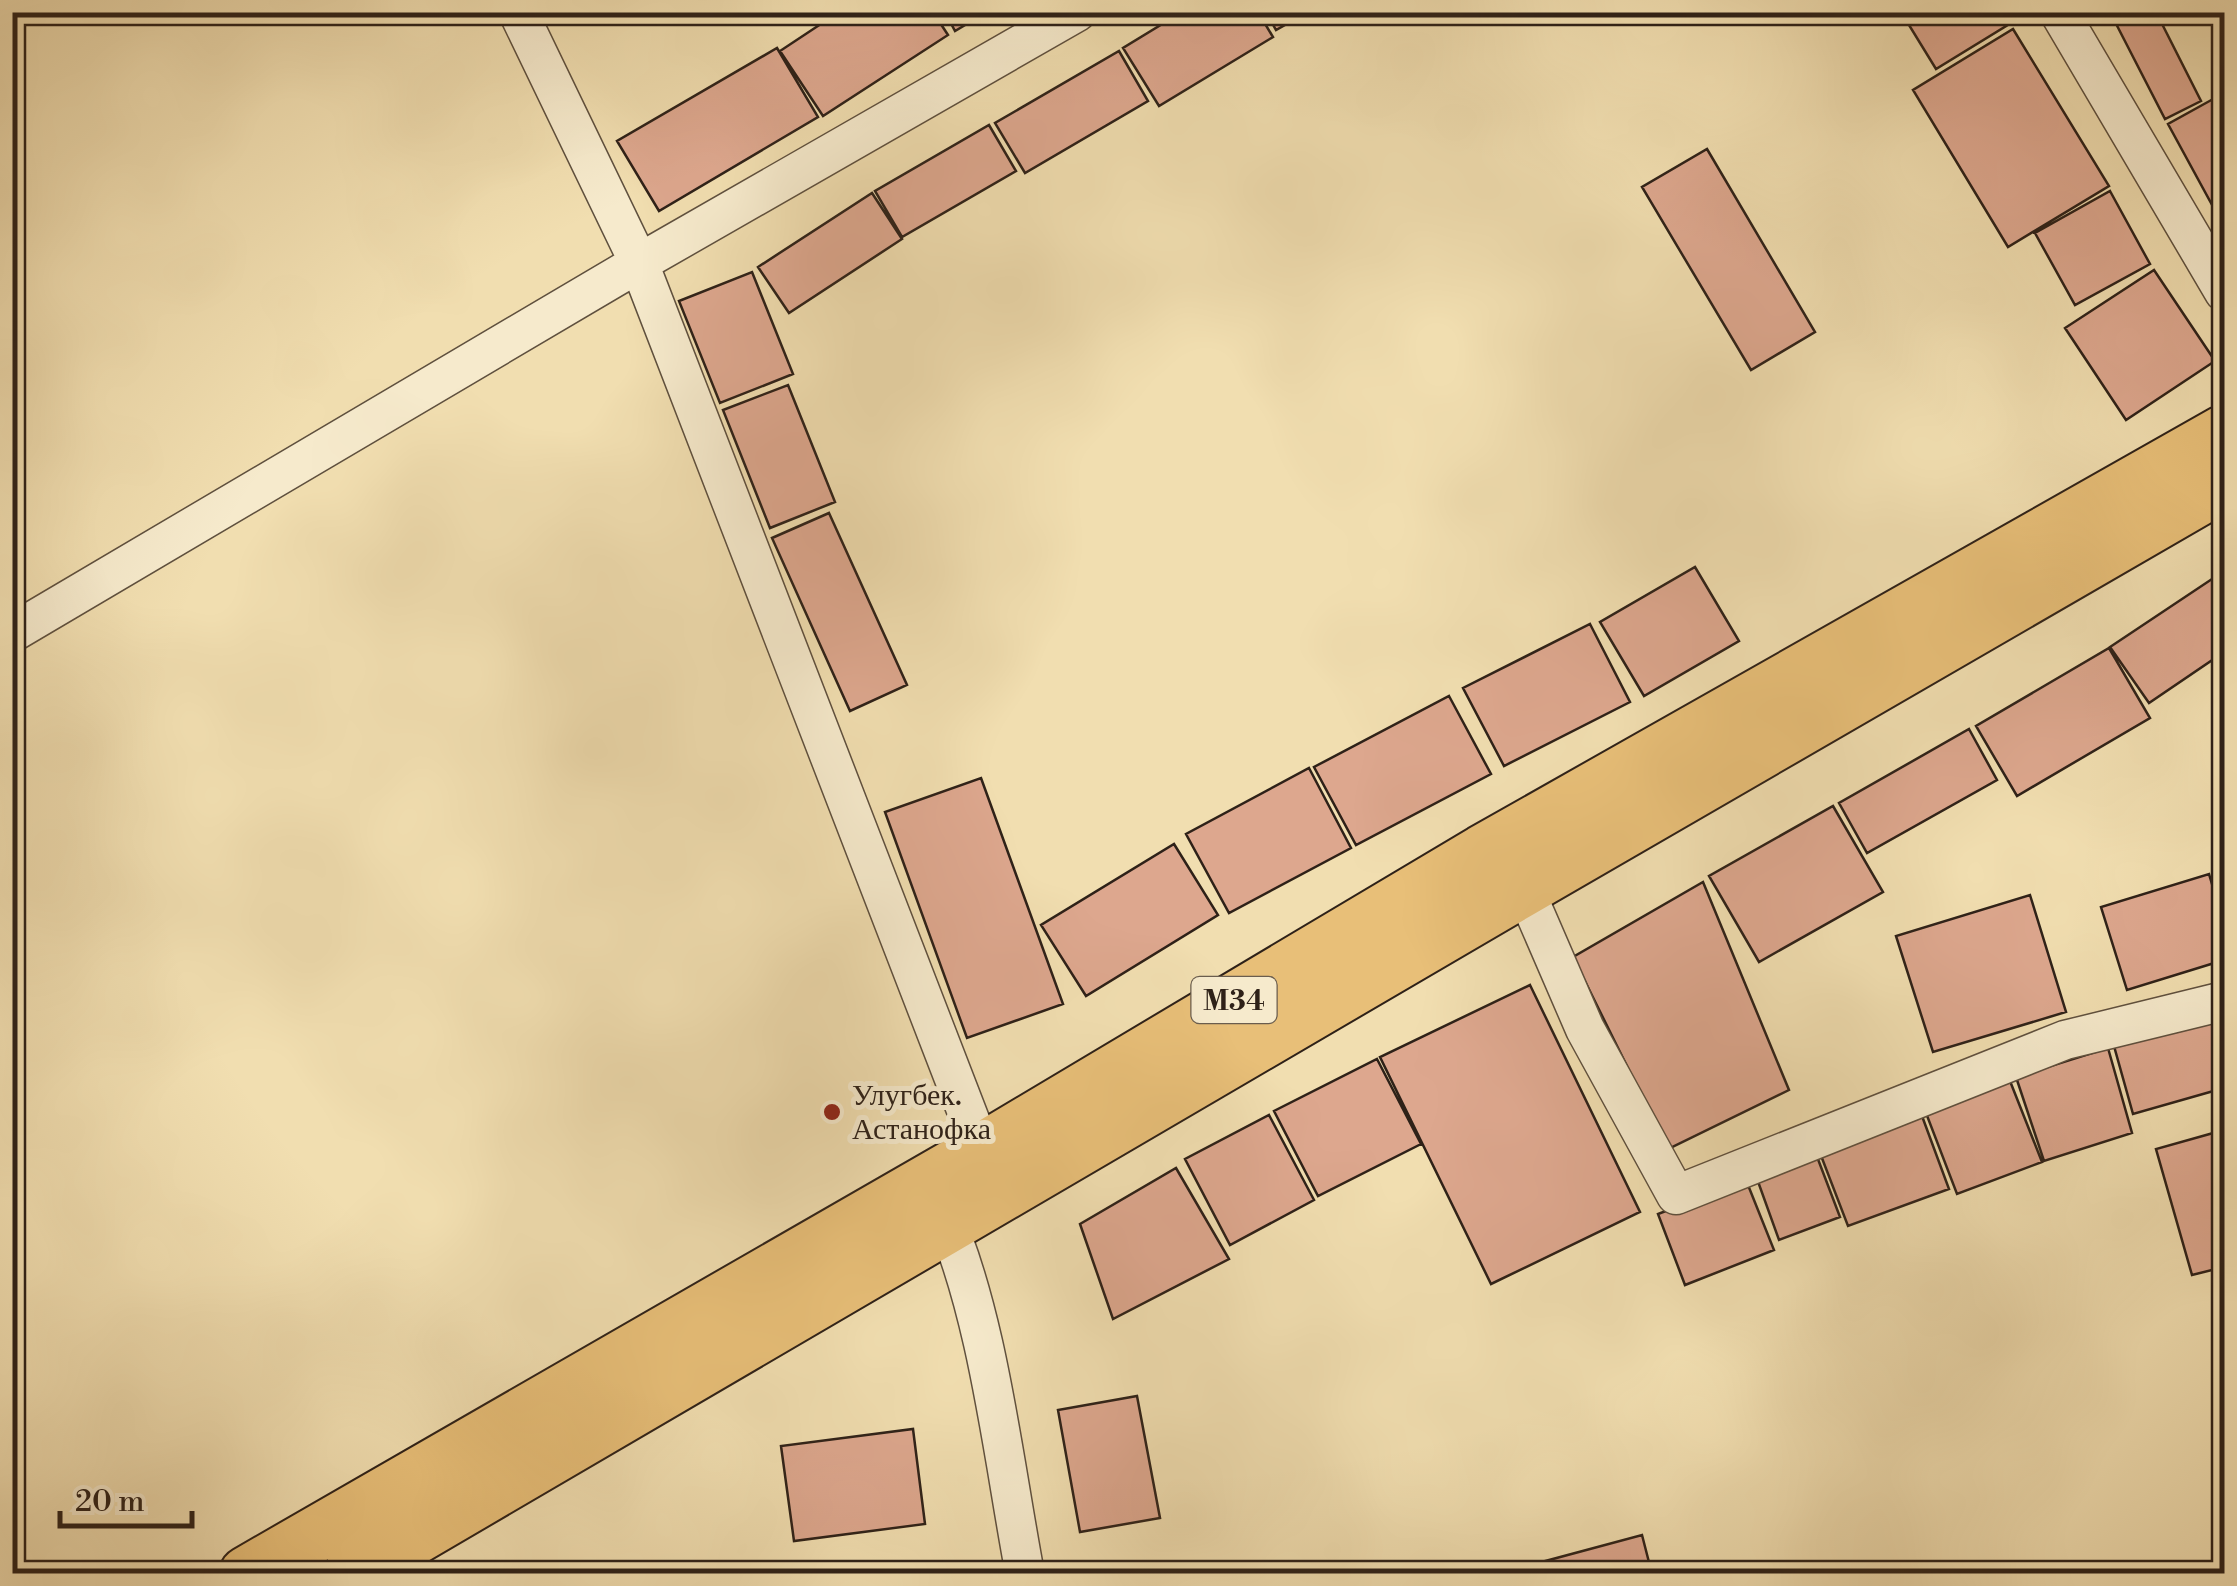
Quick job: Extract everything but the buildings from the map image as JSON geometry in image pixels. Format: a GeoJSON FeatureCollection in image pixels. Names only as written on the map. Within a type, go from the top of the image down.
{"type":"FeatureCollection","features":[{"type":"Feature","properties":{"kind":"main road","name":"M34"},"geometry":{"type":"LineString","coordinates":[[351,1574],[938,1203],[982,1150],[1482,852],[2224,433]]}},
{"type":"Feature","properties":{"kind":"main road","name":"M34"},"geometry":{"type":"LineString","coordinates":[[247,1574],[1524,888],[2224,483]]}},
{"type":"Feature","properties":{"kind":"street"},"geometry":{"type":"LineString","coordinates":[[518,12],[640,262],[982,1150]]}},
{"type":"Feature","properties":{"kind":"street"},"geometry":{"type":"LineString","coordinates":[[12,633],[640,262],[1076,12]]}},
{"type":"Feature","properties":{"kind":"street"},"geometry":{"type":"LineString","coordinates":[[2060,12],[2224,292]]}},
{"type":"Feature","properties":{"kind":"street"},"geometry":{"type":"LineString","coordinates":[[1524,888],[1585,1030],[1676,1195],[2064,1040],[2224,1001]]}},
{"type":"Feature","properties":{"kind":"street"},"geometry":{"type":"LineString","coordinates":[[938,1203],[966,1279],[982,1344],[1025,1574]]}},
{"type":"Feature","properties":{"kind":"place","name":"Улугбек. Астанофка"},"geometry":{"type":"Point","coordinates":[832,1112]}}]}
